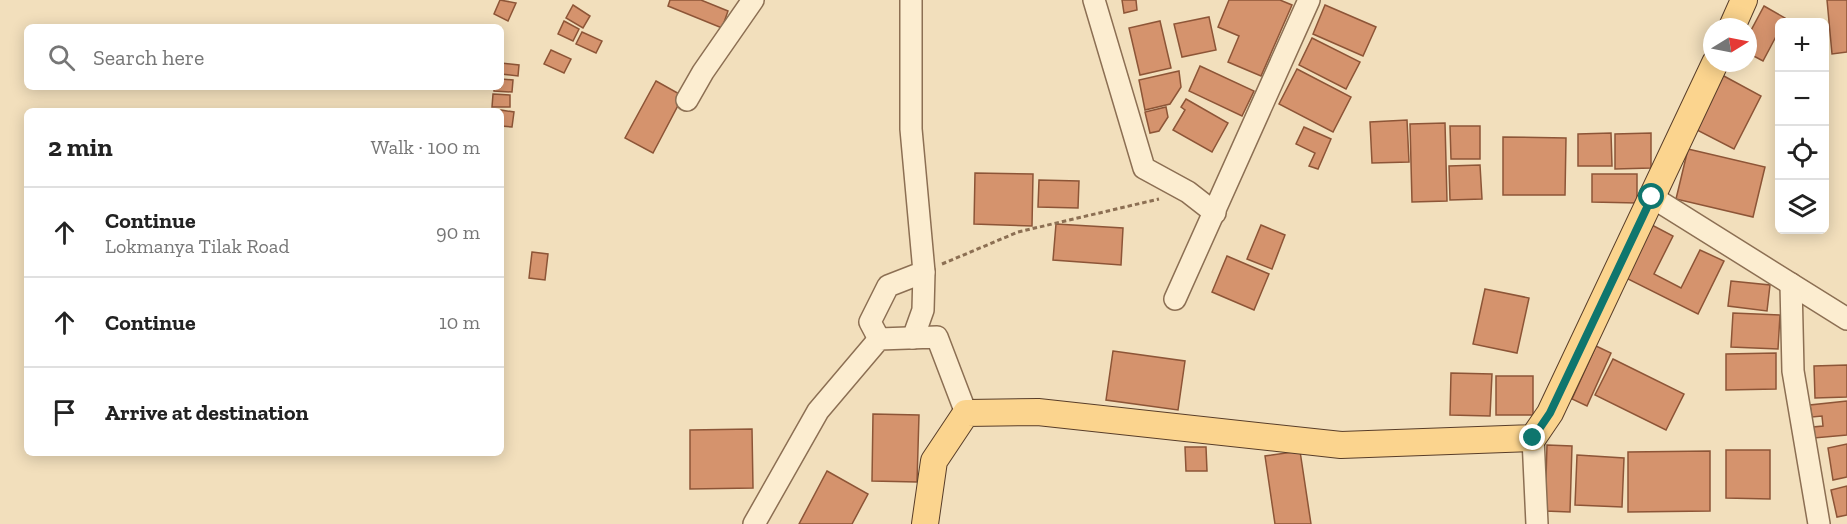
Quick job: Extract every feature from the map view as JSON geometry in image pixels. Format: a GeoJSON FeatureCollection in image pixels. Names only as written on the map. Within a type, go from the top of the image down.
{"type":"FeatureCollection","features":[{"type":"Feature","properties":{"kind":"main road"},"geometry":{"type":"LineString","coordinates":[[1735,18],[1744,0]]}},
{"type":"Feature","properties":{"kind":"main road"},"geometry":{"type":"LineString","coordinates":[[925,524],[934,461],[966,413],[1038,412],[1341,445],[1533,438],[1550,413],[1711,72]]}},
{"type":"Feature","properties":{"kind":"street"},"geometry":{"type":"LineString","coordinates":[[687,100],[703,72],[753,0]]}},
{"type":"Feature","properties":{"kind":"street"},"geometry":{"type":"LineString","coordinates":[[911,0],[911,129],[924,272],[923,310],[913,338]]}},
{"type":"Feature","properties":{"kind":"street"},"geometry":{"type":"LineString","coordinates":[[1094,0],[1144,168],[1188,192],[1215,213]]}},
{"type":"Feature","properties":{"kind":"street"},"geometry":{"type":"LineString","coordinates":[[1174,299],[1215,213],[1309,0]]}},
{"type":"Feature","properties":{"kind":"street"},"geometry":{"type":"LineString","coordinates":[[1652,197],[1847,319]]}},
{"type":"Feature","properties":{"kind":"street"},"geometry":{"type":"LineString","coordinates":[[879,339],[870,322],[888,286],[924,272]]}},
{"type":"Feature","properties":{"kind":"street"},"geometry":{"type":"LineString","coordinates":[[1791,284],[1793,371],[1819,524]]}},
{"type":"Feature","properties":{"kind":"street"},"geometry":{"type":"LineString","coordinates":[[754,524],[818,411],[879,339],[937,337],[966,413]]}},
{"type":"Feature","properties":{"kind":"street"},"geometry":{"type":"LineString","coordinates":[[1533,438],[1537,524]]}},
{"type":"Feature","properties":{"kind":"path"},"geometry":{"type":"LineString","coordinates":[[924,272],[1018,232],[1188,192]]}},
{"type":"Feature","properties":{"kind":"building"},"geometry":{"type":"Polygon","coordinates":[[[500,0],[516,3],[508,21],[494,14],[500,0]]]}},
{"type":"Feature","properties":{"kind":"building"},"geometry":{"type":"Polygon","coordinates":[[[670,0],[701,0],[728,11],[722,28],[668,6],[670,0]]]}},
{"type":"Feature","properties":{"kind":"building"},"geometry":{"type":"Polygon","coordinates":[[[1122,0],[1136,0],[1137,10],[1124,13],[1122,0]]]}},
{"type":"Feature","properties":{"kind":"building"},"geometry":{"type":"Polygon","coordinates":[[[1229,0],[1280,0],[1292,5],[1261,76],[1228,62],[1239,36],[1218,27],[1229,0]]]}},
{"type":"Feature","properties":{"kind":"building"},"geometry":{"type":"Polygon","coordinates":[[[1827,0],[1847,0],[1847,52],[1832,54],[1827,0]]]}},
{"type":"Feature","properties":{"kind":"building"},"geometry":{"type":"Polygon","coordinates":[[[573,5],[590,16],[583,28],[566,18],[573,5]]]}},
{"type":"Feature","properties":{"kind":"building"},"geometry":{"type":"Polygon","coordinates":[[[1325,5],[1376,27],[1363,56],[1313,34],[1325,5]]]}},
{"type":"Feature","properties":{"kind":"building"},"geometry":{"type":"Polygon","coordinates":[[[1764,6],[1785,18],[1775,18],[1775,38],[1763,61],[1757,58],[1757,19],[1764,6]]]}},
{"type":"Feature","properties":{"kind":"building"},"geometry":{"type":"Polygon","coordinates":[[[1209,17],[1216,50],[1182,57],[1174,24],[1209,17]]]}},
{"type":"Feature","properties":{"kind":"building"},"geometry":{"type":"Polygon","coordinates":[[[564,21],[579,29],[573,41],[558,34],[564,21]]]}},
{"type":"Feature","properties":{"kind":"building"},"geometry":{"type":"Polygon","coordinates":[[[1160,21],[1171,68],[1140,75],[1129,28],[1160,21]]]}},
{"type":"Feature","properties":{"kind":"building"},"geometry":{"type":"Polygon","coordinates":[[[582,32],[602,41],[596,53],[576,44],[582,32]]]}},
{"type":"Feature","properties":{"kind":"building"},"geometry":{"type":"Polygon","coordinates":[[[1312,38],[1360,62],[1346,89],[1299,65],[1312,38]]]}},
{"type":"Feature","properties":{"kind":"building"},"geometry":{"type":"Polygon","coordinates":[[[551,50],[571,59],[564,73],[544,64],[551,50]]]}},
{"type":"Feature","properties":{"kind":"building"},"geometry":{"type":"Polygon","coordinates":[[[504,63],[519,65],[518,76],[504,74],[504,63]]]}},
{"type":"Feature","properties":{"kind":"building"},"geometry":{"type":"Polygon","coordinates":[[[1200,66],[1254,91],[1242,116],[1189,91],[1200,66]]]}},
{"type":"Feature","properties":{"kind":"building"},"geometry":{"type":"Polygon","coordinates":[[[1297,69],[1351,97],[1333,132],[1279,104],[1297,69]]]}},
{"type":"Feature","properties":{"kind":"building"},"geometry":{"type":"Polygon","coordinates":[[[1179,71],[1181,87],[1170,104],[1145,110],[1139,80],[1179,71]]]}},
{"type":"Feature","properties":{"kind":"building"},"geometry":{"type":"Polygon","coordinates":[[[1722,75],[1761,96],[1734,149],[1695,129],[1722,75]]]}},
{"type":"Feature","properties":{"kind":"building"},"geometry":{"type":"Polygon","coordinates":[[[504,79],[513,80],[512,92],[494,91],[504,90],[504,79]]]}},
{"type":"Feature","properties":{"kind":"building"},"geometry":{"type":"Polygon","coordinates":[[[656,81],[683,96],[653,153],[625,138],[656,81]]]}},
{"type":"Feature","properties":{"kind":"building"},"geometry":{"type":"Polygon","coordinates":[[[493,94],[510,95],[510,107],[492,107],[493,94]]]}},
{"type":"Feature","properties":{"kind":"building"},"geometry":{"type":"Polygon","coordinates":[[[1186,99],[1228,123],[1212,152],[1173,130],[1185,110],[1181,107],[1186,99]]]}},
{"type":"Feature","properties":{"kind":"building"},"geometry":{"type":"Polygon","coordinates":[[[1166,107],[1168,117],[1159,131],[1150,133],[1145,112],[1166,107]]]}},
{"type":"Feature","properties":{"kind":"building"},"geometry":{"type":"Polygon","coordinates":[[[504,110],[514,112],[512,127],[504,126],[504,110]]]}},
{"type":"Feature","properties":{"kind":"building"},"geometry":{"type":"Polygon","coordinates":[[[1407,120],[1409,162],[1372,163],[1370,122],[1407,120]]]}},
{"type":"Feature","properties":{"kind":"building"},"geometry":{"type":"Polygon","coordinates":[[[1445,123],[1447,201],[1412,202],[1410,124],[1445,123]]]}},
{"type":"Feature","properties":{"kind":"building"},"geometry":{"type":"Polygon","coordinates":[[[1450,126],[1480,126],[1480,159],[1451,159],[1450,126]]]}},
{"type":"Feature","properties":{"kind":"building"},"geometry":{"type":"Polygon","coordinates":[[[1304,127],[1331,139],[1318,169],[1309,166],[1315,153],[1296,144],[1304,127]]]}},
{"type":"Feature","properties":{"kind":"building"},"geometry":{"type":"Polygon","coordinates":[[[1611,133],[1612,166],[1578,166],[1578,134],[1611,133]]]}},
{"type":"Feature","properties":{"kind":"building"},"geometry":{"type":"Polygon","coordinates":[[[1651,133],[1651,168],[1615,169],[1615,134],[1651,133]]]}},
{"type":"Feature","properties":{"kind":"building"},"geometry":{"type":"Polygon","coordinates":[[[1503,137],[1566,138],[1565,195],[1503,195],[1503,137]]]}},
{"type":"Feature","properties":{"kind":"building"},"geometry":{"type":"Polygon","coordinates":[[[1688,149],[1765,167],[1753,217],[1676,199],[1688,149]]]}},
{"type":"Feature","properties":{"kind":"building"},"geometry":{"type":"Polygon","coordinates":[[[1480,165],[1482,199],[1450,200],[1449,166],[1480,165]]]}},
{"type":"Feature","properties":{"kind":"building"},"geometry":{"type":"Polygon","coordinates":[[[975,173],[1033,174],[1032,226],[974,224],[975,173]]]}},
{"type":"Feature","properties":{"kind":"building"},"geometry":{"type":"Polygon","coordinates":[[[1592,174],[1637,174],[1637,203],[1592,202],[1592,174]]]}},
{"type":"Feature","properties":{"kind":"building"},"geometry":{"type":"Polygon","coordinates":[[[1039,180],[1079,181],[1078,208],[1038,207],[1039,180]]]}},
{"type":"Feature","properties":{"kind":"building"},"geometry":{"type":"Polygon","coordinates":[[[1056,224],[1123,228],[1121,265],[1053,260],[1056,224]]]}},
{"type":"Feature","properties":{"kind":"building"},"geometry":{"type":"Polygon","coordinates":[[[1650,224],[1673,236],[1654,274],[1681,288],[1700,250],[1724,261],[1698,314],[1624,277],[1650,224]]]}},
{"type":"Feature","properties":{"kind":"building"},"geometry":{"type":"Polygon","coordinates":[[[1261,225],[1285,235],[1272,269],[1247,259],[1261,225]]]}},
{"type":"Feature","properties":{"kind":"building"},"geometry":{"type":"Polygon","coordinates":[[[532,252],[548,254],[545,280],[529,278],[532,252]]]}},
{"type":"Feature","properties":{"kind":"building"},"geometry":{"type":"Polygon","coordinates":[[[1227,256],[1269,274],[1254,310],[1212,292],[1227,256]]]}},
{"type":"Feature","properties":{"kind":"building"},"geometry":{"type":"Polygon","coordinates":[[[1731,281],[1770,285],[1767,311],[1728,306],[1731,281]]]}},
{"type":"Feature","properties":{"kind":"building"},"geometry":{"type":"Polygon","coordinates":[[[1485,289],[1529,298],[1517,353],[1473,344],[1485,289]]]}},
{"type":"Feature","properties":{"kind":"building"},"geometry":{"type":"Polygon","coordinates":[[[1733,313],[1780,315],[1778,349],[1731,347],[1733,313]]]}},
{"type":"Feature","properties":{"kind":"building"},"geometry":{"type":"Polygon","coordinates":[[[1596,346],[1611,353],[1587,406],[1572,399],[1596,346]]]}},
{"type":"Feature","properties":{"kind":"building"},"geometry":{"type":"Polygon","coordinates":[[[1113,351],[1185,361],[1178,410],[1106,400],[1113,351]]]}},
{"type":"Feature","properties":{"kind":"building"},"geometry":{"type":"Polygon","coordinates":[[[1776,353],[1776,389],[1726,390],[1726,354],[1776,353]]]}},
{"type":"Feature","properties":{"kind":"building"},"geometry":{"type":"Polygon","coordinates":[[[1613,359],[1684,394],[1666,430],[1595,395],[1613,359]]]}},
{"type":"Feature","properties":{"kind":"building"},"geometry":{"type":"Polygon","coordinates":[[[1847,365],[1847,397],[1815,398],[1814,366],[1847,365]]]}},
{"type":"Feature","properties":{"kind":"building"},"geometry":{"type":"Polygon","coordinates":[[[1451,373],[1492,374],[1490,416],[1450,415],[1451,373]]]}},
{"type":"Feature","properties":{"kind":"building"},"geometry":{"type":"Polygon","coordinates":[[[1496,376],[1533,376],[1533,415],[1496,415],[1496,376]]]}},
{"type":"Feature","properties":{"kind":"building"},"geometry":{"type":"Polygon","coordinates":[[[1847,401],[1847,435],[1814,438],[1813,427],[1823,426],[1822,416],[1812,417],[1810,405],[1847,401]]]}},
{"type":"Feature","properties":{"kind":"building"},"geometry":{"type":"Polygon","coordinates":[[[873,414],[919,415],[917,482],[872,481],[873,414]]]}},
{"type":"Feature","properties":{"kind":"building"},"geometry":{"type":"Polygon","coordinates":[[[752,429],[753,488],[690,489],[690,430],[752,429]]]}},
{"type":"Feature","properties":{"kind":"building"},"geometry":{"type":"Polygon","coordinates":[[[1847,444],[1847,477],[1833,480],[1828,448],[1847,444]]]}},
{"type":"Feature","properties":{"kind":"building"},"geometry":{"type":"Polygon","coordinates":[[[1547,445],[1572,446],[1570,512],[1545,511],[1547,445]]]}},
{"type":"Feature","properties":{"kind":"building"},"geometry":{"type":"Polygon","coordinates":[[[1185,447],[1206,447],[1207,471],[1186,471],[1185,447]]]}},
{"type":"Feature","properties":{"kind":"building"},"geometry":{"type":"Polygon","coordinates":[[[1726,450],[1770,450],[1770,499],[1726,498],[1726,450]]]}},
{"type":"Feature","properties":{"kind":"building"},"geometry":{"type":"Polygon","coordinates":[[[1300,451],[1311,524],[1275,524],[1265,456],[1300,451]]]}},
{"type":"Feature","properties":{"kind":"building"},"geometry":{"type":"Polygon","coordinates":[[[1710,451],[1710,511],[1628,512],[1628,452],[1710,451]]]}},
{"type":"Feature","properties":{"kind":"building"},"geometry":{"type":"Polygon","coordinates":[[[1577,455],[1624,458],[1622,507],[1575,505],[1577,455]]]}},
{"type":"Feature","properties":{"kind":"building"},"geometry":{"type":"Polygon","coordinates":[[[827,471],[868,494],[852,524],[799,524],[827,471]]]}},
{"type":"Feature","properties":{"kind":"building"},"geometry":{"type":"Polygon","coordinates":[[[1847,486],[1847,515],[1837,517],[1831,490],[1847,486]]]}},
{"type":"Feature","properties":{"kind":"route"},"geometry":{"type":"LineString","coordinates":[[1533,438],[1550,413],[1652,197]]}}]}
